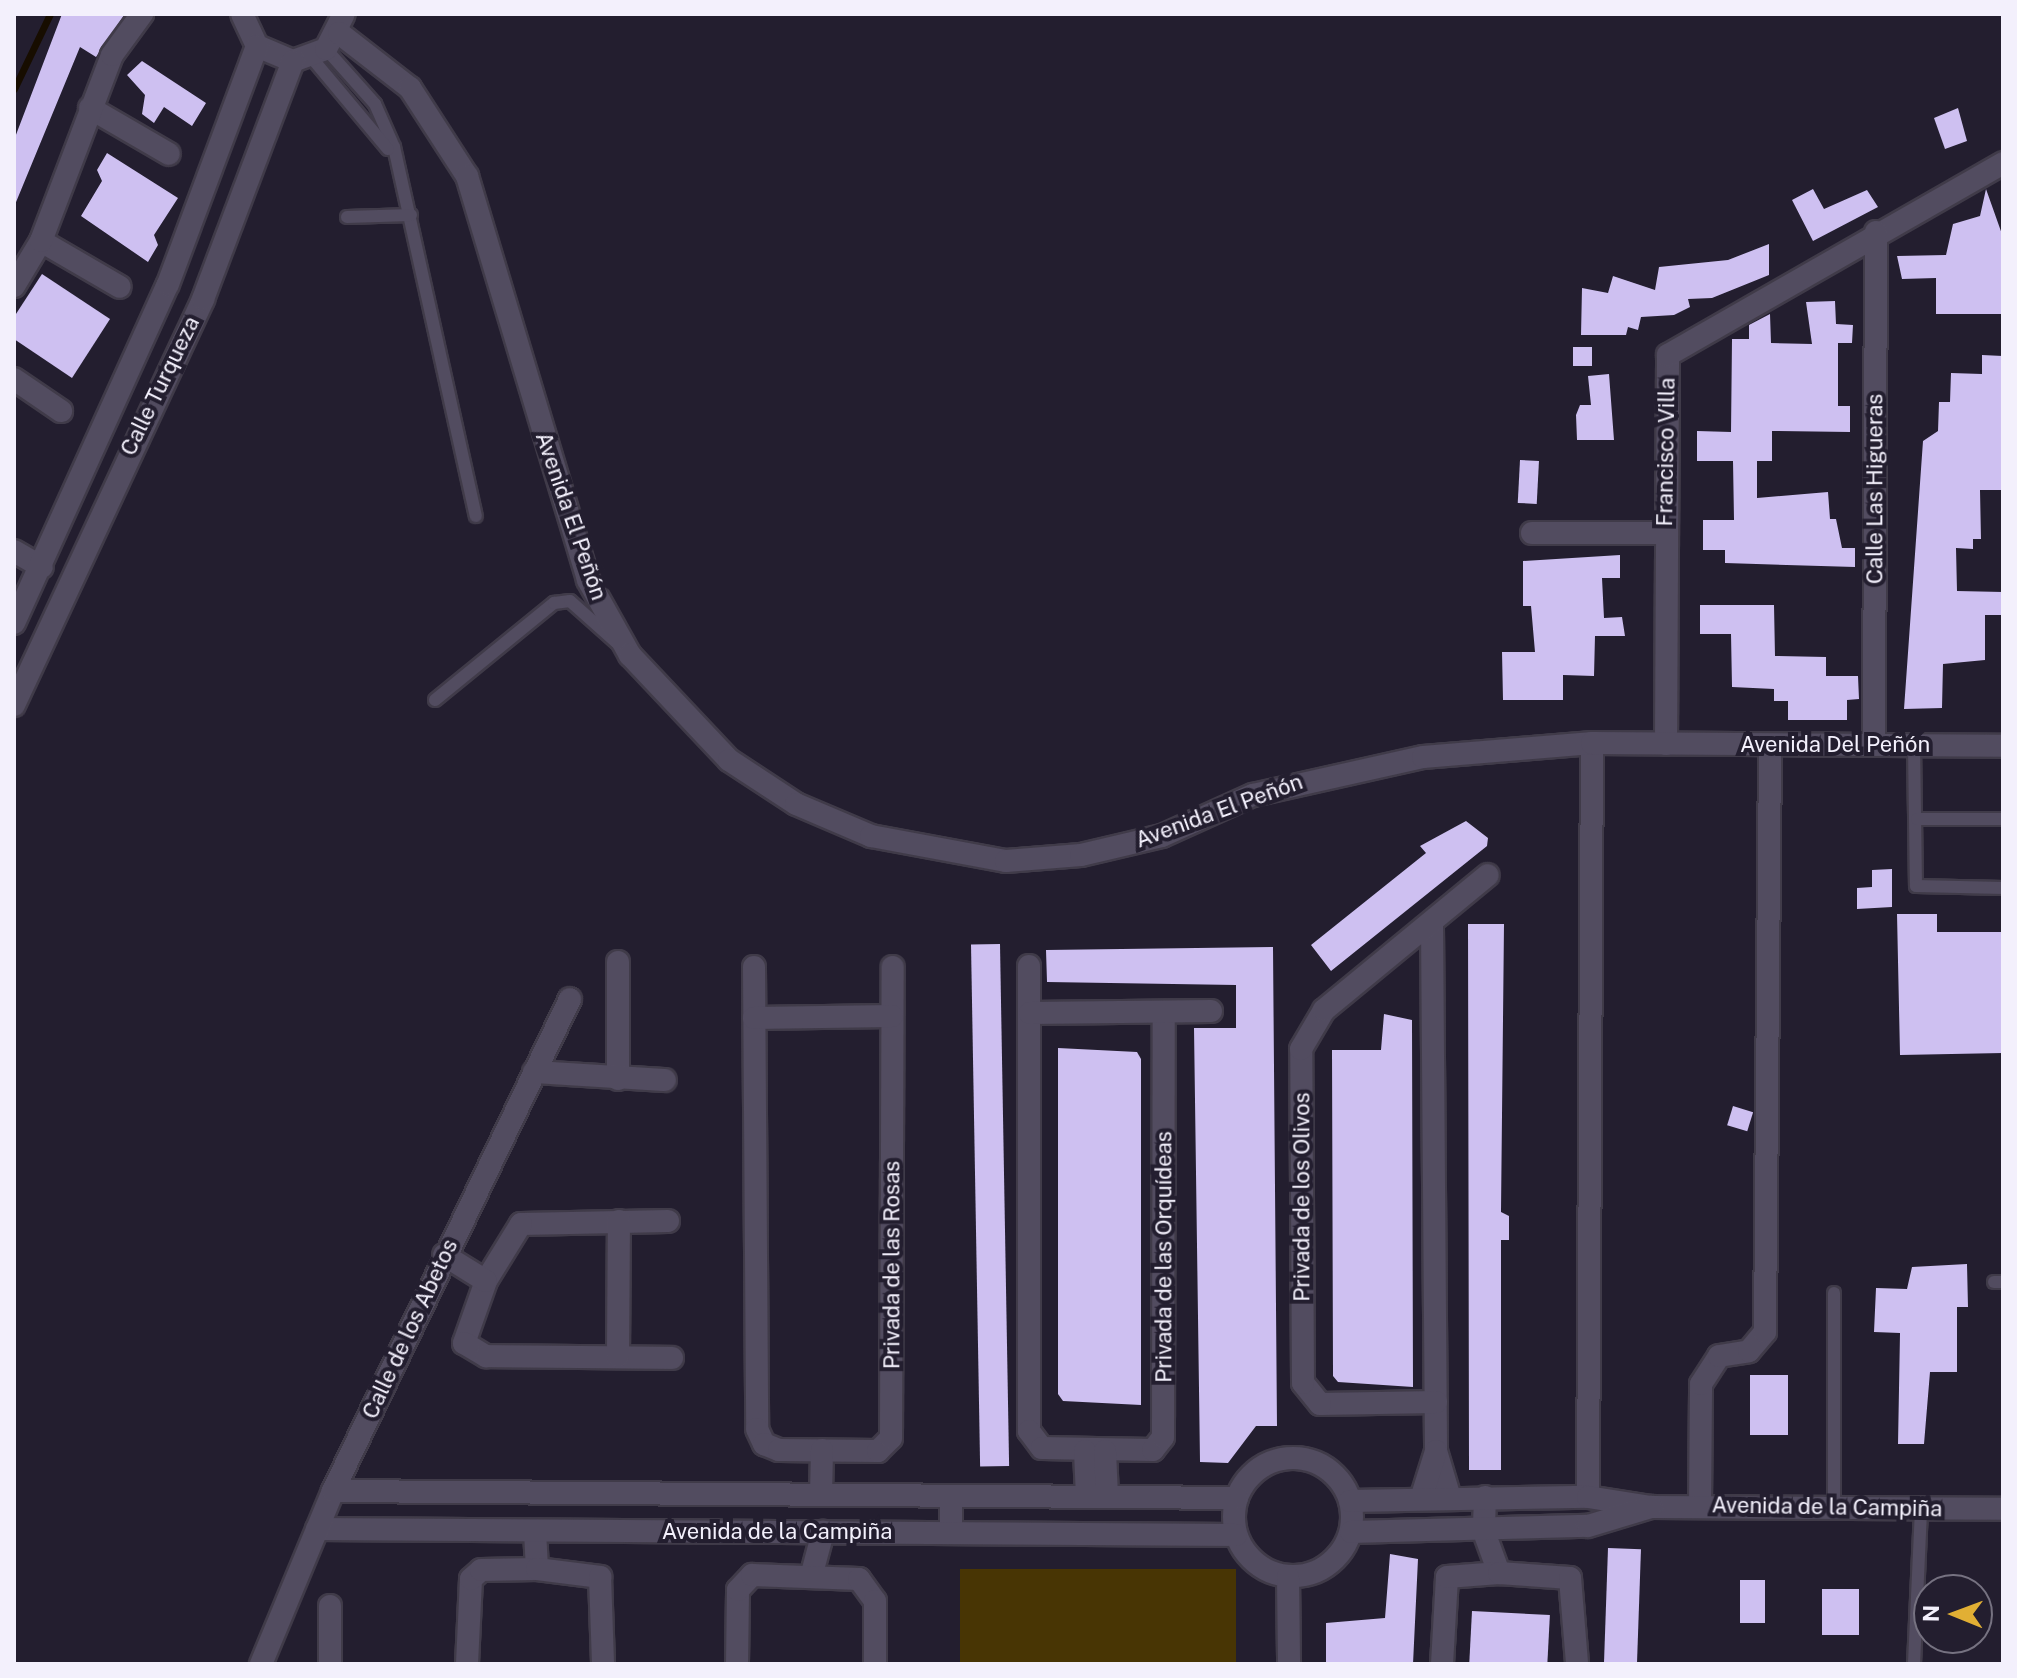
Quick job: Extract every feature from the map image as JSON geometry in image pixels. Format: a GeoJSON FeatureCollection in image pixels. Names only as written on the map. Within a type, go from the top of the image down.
{"type":"FeatureCollection","features":[{"type":"Feature","properties":{"kind":"street"},"geometry":{"type":"LineString","coordinates":[[14,286],[41,241],[112,55],[142,14]]}},
{"type":"Feature","properties":{"kind":"street"},"geometry":{"type":"LineString","coordinates":[[242,14],[257,46]]}},
{"type":"Feature","properties":{"kind":"street","name":"Avenida El Peñón"},"geometry":{"type":"LineString","coordinates":[[257,46],[322,43],[410,88],[467,176],[588,580],[630,655],[729,760],[796,804],[871,836],[1006,861],[1081,855],[1162,836],[1253,795],[1335,771],[1592,743],[1666,744]]}},
{"type":"Feature","properties":{"kind":"street","name":"Calle Turqueza"},"geometry":{"type":"LineString","coordinates":[[14,705],[322,43]]}},
{"type":"Feature","properties":{"kind":"street","name":"Calle Turqueza"},"geometry":{"type":"LineString","coordinates":[[14,623],[168,284],[257,46]]}},
{"type":"Feature","properties":{"kind":"street"},"geometry":{"type":"LineString","coordinates":[[90,108],[169,154]]}},
{"type":"Feature","properties":{"kind":"street","name":"Francisco Villa"},"geometry":{"type":"LineString","coordinates":[[1666,744],[1668,355],[1876,232],[2003,163]]}},
{"type":"Feature","properties":{"kind":"street","name":"Calle Las Higueras"},"geometry":{"type":"LineString","coordinates":[[1874,745],[1876,232]]}},
{"type":"Feature","properties":{"kind":"street"},"geometry":{"type":"LineString","coordinates":[[41,241],[120,287]]}},
{"type":"Feature","properties":{"kind":"street"},"geometry":{"type":"LineString","coordinates":[[14,379],[61,411]]}},
{"type":"Feature","properties":{"kind":"street"},"geometry":{"type":"LineString","coordinates":[[1532,533],[1665,533]]}},
{"type":"Feature","properties":{"kind":"street"},"geometry":{"type":"LineString","coordinates":[[14,551],[42,567]]}},
{"type":"Feature","properties":{"kind":"street"},"geometry":{"type":"LineString","coordinates":[[1588,1497],[1592,743]]}},
{"type":"Feature","properties":{"kind":"street","name":"Avenida Del Peñón"},"geometry":{"type":"LineString","coordinates":[[1666,744],[2003,746]]}},
{"type":"Feature","properties":{"kind":"street"},"geometry":{"type":"LineString","coordinates":[[1700,1506],[1701,1384],[1719,1356],[1749,1351],[1765,1332],[1770,745]]}},
{"type":"Feature","properties":{"kind":"street","name":"Privada de los Olivos"},"geometry":{"type":"LineString","coordinates":[[1436,1402],[1320,1404],[1309,1397],[1303,1367],[1301,1049],[1324,1010],[1432,925],[1488,875]]}},
{"type":"Feature","properties":{"kind":"street"},"geometry":{"type":"LineString","coordinates":[[1432,925],[1436,1451],[1450,1498]]}},
{"type":"Feature","properties":{"kind":"street"},"geometry":{"type":"LineString","coordinates":[[618,962],[618,1079]]}},
{"type":"Feature","properties":{"kind":"street","name":"Privada de las Orquídeas"},"geometry":{"type":"LineString","coordinates":[[1029,966],[1029,1431],[1042,1448],[1153,1450],[1163,1437],[1164,1012]]}},
{"type":"Feature","properties":{"kind":"street","name":"Privada de las Rosas"},"geometry":{"type":"LineString","coordinates":[[754,967],[757,1429],[764,1444],[779,1450],[878,1451],[891,1438],[893,967]]}},
{"type":"Feature","properties":{"kind":"street","name":"Calle de los Abetos"},"geometry":{"type":"LineString","coordinates":[[261,1664],[333,1491],[444,1255],[570,999]]}},
{"type":"Feature","properties":{"kind":"street"},"geometry":{"type":"LineString","coordinates":[[1030,1013],[1211,1011]]}},
{"type":"Feature","properties":{"kind":"street"},"geometry":{"type":"LineString","coordinates":[[754,1018],[892,1016]]}},
{"type":"Feature","properties":{"kind":"street"},"geometry":{"type":"LineString","coordinates":[[534,1072],[665,1080]]}},
{"type":"Feature","properties":{"kind":"street"},"geometry":{"type":"LineString","coordinates":[[618,1356],[619,1221]]}},
{"type":"Feature","properties":{"kind":"street"},"geometry":{"type":"LineString","coordinates":[[668,1221],[521,1224],[486,1281],[464,1331],[469,1352],[672,1358]]}},
{"type":"Feature","properties":{"kind":"street"},"geometry":{"type":"LineString","coordinates":[[444,1255],[486,1281]]}},
{"type":"Feature","properties":{"kind":"street"},"geometry":{"type":"LineString","coordinates":[[821,1495],[822,1450]]}},
{"type":"Feature","properties":{"kind":"street"},"geometry":{"type":"LineString","coordinates":[[1095,1451],[1097,1497]]}},
{"type":"Feature","properties":{"kind":"street"},"geometry":{"type":"LineString","coordinates":[[1421,1499],[1436,1451]]}},
{"type":"Feature","properties":{"kind":"street"},"geometry":{"type":"LineString","coordinates":[[1294,1458],[1335,1475],[1350,1501],[1351,1532],[1328,1566],[1288,1577],[1256,1564],[1236,1535],[1237,1498],[1266,1465],[1294,1458]]}},
{"type":"Feature","properties":{"kind":"street","name":"Avenida de la Campiña"},"geometry":{"type":"LineString","coordinates":[[333,1491],[1237,1498]]}},
{"type":"Feature","properties":{"kind":"street"},"geometry":{"type":"LineString","coordinates":[[951,1496],[951,1533]]}},
{"type":"Feature","properties":{"kind":"street"},"geometry":{"type":"LineString","coordinates":[[1469,1573],[1482,1536],[1485,1497]]}},
{"type":"Feature","properties":{"kind":"street"},"geometry":{"type":"LineString","coordinates":[[1546,1497],[1546,1526]]}},
{"type":"Feature","properties":{"kind":"street","name":"Avenida de la Campiña"},"geometry":{"type":"LineString","coordinates":[[1350,1501],[1588,1497],[1651,1507],[2003,1509]]}},
{"type":"Feature","properties":{"kind":"street","name":"Avenida de la Campiña"},"geometry":{"type":"LineString","coordinates":[[1351,1532],[1482,1536],[1546,1526],[1616,1521],[1651,1507]]}},
{"type":"Feature","properties":{"kind":"street","name":"Avenida de la Campiña"},"geometry":{"type":"LineString","coordinates":[[317,1529],[1236,1535]]}},
{"type":"Feature","properties":{"kind":"street"},"geometry":{"type":"LineString","coordinates":[[535,1531],[537,1569]]}},
{"type":"Feature","properties":{"kind":"street"},"geometry":{"type":"LineString","coordinates":[[804,1576],[811,1532]]}},
{"type":"Feature","properties":{"kind":"street"},"geometry":{"type":"LineString","coordinates":[[1482,1536],[1498,1569]]}},
{"type":"Feature","properties":{"kind":"street"},"geometry":{"type":"LineString","coordinates":[[467,1664],[471,1579],[481,1570],[537,1569],[600,1577],[603,1664]]}},
{"type":"Feature","properties":{"kind":"street"},"geometry":{"type":"LineString","coordinates":[[1442,1664],[1441,1586],[1447,1577],[1498,1569],[1570,1578],[1577,1664]]}},
{"type":"Feature","properties":{"kind":"street"},"geometry":{"type":"LineString","coordinates":[[737,1664],[742,1580],[804,1576],[859,1579],[870,1588],[875,1664]]}},
{"type":"Feature","properties":{"kind":"street"},"geometry":{"type":"LineString","coordinates":[[1288,1577],[1289,1664]]}},
{"type":"Feature","properties":{"kind":"street"},"geometry":{"type":"LineString","coordinates":[[330,1606],[330,1664]]}},
{"type":"Feature","properties":{"kind":"lane"},"geometry":{"type":"LineString","coordinates":[[322,43],[397,166],[411,215],[476,516]]}},
{"type":"Feature","properties":{"kind":"lane"},"geometry":{"type":"LineString","coordinates":[[347,217],[411,215]]}},
{"type":"Feature","properties":{"kind":"lane"},"geometry":{"type":"LineString","coordinates":[[435,700],[554,603],[570,601],[630,655]]}},
{"type":"Feature","properties":{"kind":"lane"},"geometry":{"type":"LineString","coordinates":[[1914,745],[1916,886],[2003,888]]}},
{"type":"Feature","properties":{"kind":"lane"},"geometry":{"type":"LineString","coordinates":[[1917,819],[2003,819]]}},
{"type":"Feature","properties":{"kind":"lane"},"geometry":{"type":"LineString","coordinates":[[1834,1293],[1834,1507]]}},
{"type":"Feature","properties":{"kind":"lane"},"geometry":{"type":"LineString","coordinates":[[1914,1664],[1921,1508]]}},
{"type":"Feature","properties":{"kind":"shaded area"},"geometry":{"type":"Polygon","coordinates":[[[960,1569],[1236,1569],[1236,1664],[960,1664],[960,1569]]]}},
{"type":"Feature","properties":{"kind":"building"},"geometry":{"type":"Polygon","coordinates":[[[62,14],[125,14],[96,57],[80,47],[14,207],[14,140],[62,14]]]}},
{"type":"Feature","properties":{"kind":"building"},"geometry":{"type":"Polygon","coordinates":[[[142,61],[206,103],[192,126],[164,107],[154,123],[142,114],[145,95],[127,75],[142,61]]]}},
{"type":"Feature","properties":{"kind":"building"},"geometry":{"type":"Polygon","coordinates":[[[1958,108],[1967,141],[1945,149],[1934,118],[1958,108]]]}},
{"type":"Feature","properties":{"kind":"building"},"geometry":{"type":"Polygon","coordinates":[[[107,153],[178,198],[154,235],[158,245],[148,262],[81,216],[102,181],[97,170],[107,153]]]}},
{"type":"Feature","properties":{"kind":"building"},"geometry":{"type":"Polygon","coordinates":[[[1813,189],[1824,209],[1867,190],[1878,207],[1813,241],[1792,200],[1813,189]]]}},
{"type":"Feature","properties":{"kind":"building"},"geometry":{"type":"Polygon","coordinates":[[[1986,189],[2003,237],[2003,314],[1936,314],[1936,278],[1902,279],[1897,256],[1946,255],[1953,224],[1980,216],[1986,189]]]}},
{"type":"Feature","properties":{"kind":"building"},"geometry":{"type":"Polygon","coordinates":[[[1769,244],[1769,275],[1712,298],[1688,299],[1690,307],[1674,315],[1641,317],[1638,330],[1628,327],[1626,335],[1581,335],[1582,288],[1608,293],[1613,276],[1655,290],[1659,267],[1728,260],[1769,244]]]}},
{"type":"Feature","properties":{"kind":"building"},"geometry":{"type":"Polygon","coordinates":[[[42,274],[110,319],[72,378],[14,339],[14,317],[42,274]]]}},
{"type":"Feature","properties":{"kind":"building"},"geometry":{"type":"Polygon","coordinates":[[[1835,301],[1836,324],[1853,325],[1852,343],[1838,343],[1838,406],[1850,406],[1850,432],[1772,431],[1772,461],[1757,461],[1757,498],[1828,492],[1830,519],[1836,519],[1842,548],[1855,548],[1855,567],[1725,563],[1725,550],[1703,550],[1703,520],[1734,520],[1733,461],[1697,461],[1697,431],[1731,432],[1732,339],[1749,339],[1749,325],[1770,314],[1771,343],[1812,344],[1806,302],[1835,301]]]}},
{"type":"Feature","properties":{"kind":"building"},"geometry":{"type":"Polygon","coordinates":[[[1573,347],[1592,347],[1592,366],[1573,366],[1573,347]]]}},
{"type":"Feature","properties":{"kind":"building"},"geometry":{"type":"Polygon","coordinates":[[[1982,355],[2003,356],[2003,490],[1980,490],[1981,539],[1973,539],[1973,549],[1956,548],[1957,591],[2003,592],[2003,615],[1985,615],[1985,660],[1943,664],[1942,708],[1904,709],[1923,441],[1938,431],[1939,402],[1950,402],[1951,373],[1982,374],[1982,355]]]}},
{"type":"Feature","properties":{"kind":"building"},"geometry":{"type":"Polygon","coordinates":[[[1609,374],[1614,440],[1577,440],[1576,415],[1580,405],[1591,405],[1588,376],[1609,374]]]}},
{"type":"Feature","properties":{"kind":"building"},"geometry":{"type":"Polygon","coordinates":[[[1520,460],[1539,461],[1537,504],[1518,503],[1520,460]]]}},
{"type":"Feature","properties":{"kind":"building"},"geometry":{"type":"Polygon","coordinates":[[[1620,555],[1620,578],[1602,578],[1604,618],[1622,617],[1625,636],[1595,636],[1594,676],[1563,675],[1563,700],[1503,700],[1502,652],[1535,652],[1531,606],[1523,606],[1523,561],[1620,555]]]}},
{"type":"Feature","properties":{"kind":"building"},"geometry":{"type":"Polygon","coordinates":[[[1700,605],[1774,605],[1775,656],[1826,657],[1826,676],[1858,676],[1859,699],[1847,700],[1847,720],[1788,720],[1788,701],[1774,701],[1774,689],[1732,687],[1731,634],[1700,634],[1700,605]]]}},
{"type":"Feature","properties":{"kind":"building"},"geometry":{"type":"Polygon","coordinates":[[[1466,821],[1488,838],[1487,846],[1331,971],[1311,945],[1426,853],[1420,846],[1466,821]]]}},
{"type":"Feature","properties":{"kind":"building"},"geometry":{"type":"Polygon","coordinates":[[[1892,869],[1892,907],[1857,909],[1857,888],[1872,887],[1872,870],[1892,869]]]}},
{"type":"Feature","properties":{"kind":"building"},"geometry":{"type":"Polygon","coordinates":[[[1897,914],[1937,914],[1937,932],[2003,932],[2003,1053],[1900,1055],[1897,914]]]}},
{"type":"Feature","properties":{"kind":"building"},"geometry":{"type":"Polygon","coordinates":[[[1468,924],[1504,924],[1501,1212],[1509,1216],[1509,1240],[1501,1240],[1501,1470],[1469,1470],[1468,924]]]}},
{"type":"Feature","properties":{"kind":"building"},"geometry":{"type":"Polygon","coordinates":[[[1000,944],[1009,1466],[980,1466],[971,945],[1000,944]]]}},
{"type":"Feature","properties":{"kind":"building"},"geometry":{"type":"Polygon","coordinates":[[[1273,947],[1277,1426],[1256,1426],[1228,1463],[1200,1462],[1194,1028],[1236,1028],[1236,985],[1047,982],[1046,950],[1273,947]]]}},
{"type":"Feature","properties":{"kind":"building"},"geometry":{"type":"Polygon","coordinates":[[[1384,1014],[1412,1020],[1413,1387],[1338,1382],[1333,1376],[1332,1050],[1381,1050],[1384,1014]]]}},
{"type":"Feature","properties":{"kind":"building"},"geometry":{"type":"Polygon","coordinates":[[[1058,1048],[1137,1052],[1141,1059],[1141,1405],[1063,1401],[1058,1394],[1058,1048]]]}},
{"type":"Feature","properties":{"kind":"building"},"geometry":{"type":"Polygon","coordinates":[[[1733,1106],[1753,1112],[1747,1131],[1727,1125],[1733,1106]]]}},
{"type":"Feature","properties":{"kind":"building"},"geometry":{"type":"Polygon","coordinates":[[[1967,1264],[1968,1307],[1957,1307],[1957,1372],[1930,1372],[1924,1444],[1898,1444],[1900,1333],[1874,1332],[1876,1288],[1907,1289],[1912,1267],[1967,1264]]]}},
{"type":"Feature","properties":{"kind":"building"},"geometry":{"type":"Polygon","coordinates":[[[1750,1375],[1788,1375],[1788,1435],[1750,1435],[1750,1375]]]}},
{"type":"Feature","properties":{"kind":"building"},"geometry":{"type":"Polygon","coordinates":[[[1608,1548],[1641,1549],[1637,1664],[1604,1663],[1608,1548]]]}},
{"type":"Feature","properties":{"kind":"building"},"geometry":{"type":"Polygon","coordinates":[[[1390,1554],[1418,1559],[1413,1664],[1326,1664],[1326,1623],[1385,1618],[1390,1554]]]}},
{"type":"Feature","properties":{"kind":"building"},"geometry":{"type":"Polygon","coordinates":[[[1740,1580],[1765,1580],[1765,1623],[1740,1623],[1740,1580]]]}},
{"type":"Feature","properties":{"kind":"building"},"geometry":{"type":"Polygon","coordinates":[[[1822,1589],[1859,1589],[1859,1635],[1822,1635],[1822,1589]]]}},
{"type":"Feature","properties":{"kind":"building"},"geometry":{"type":"Polygon","coordinates":[[[1472,1611],[1550,1615],[1547,1664],[1469,1664],[1472,1611]]]}},
{"type":"Feature","properties":{"kind":"waterway"},"geometry":{"type":"LineString","coordinates":[[14,89],[50,14]]}}]}
